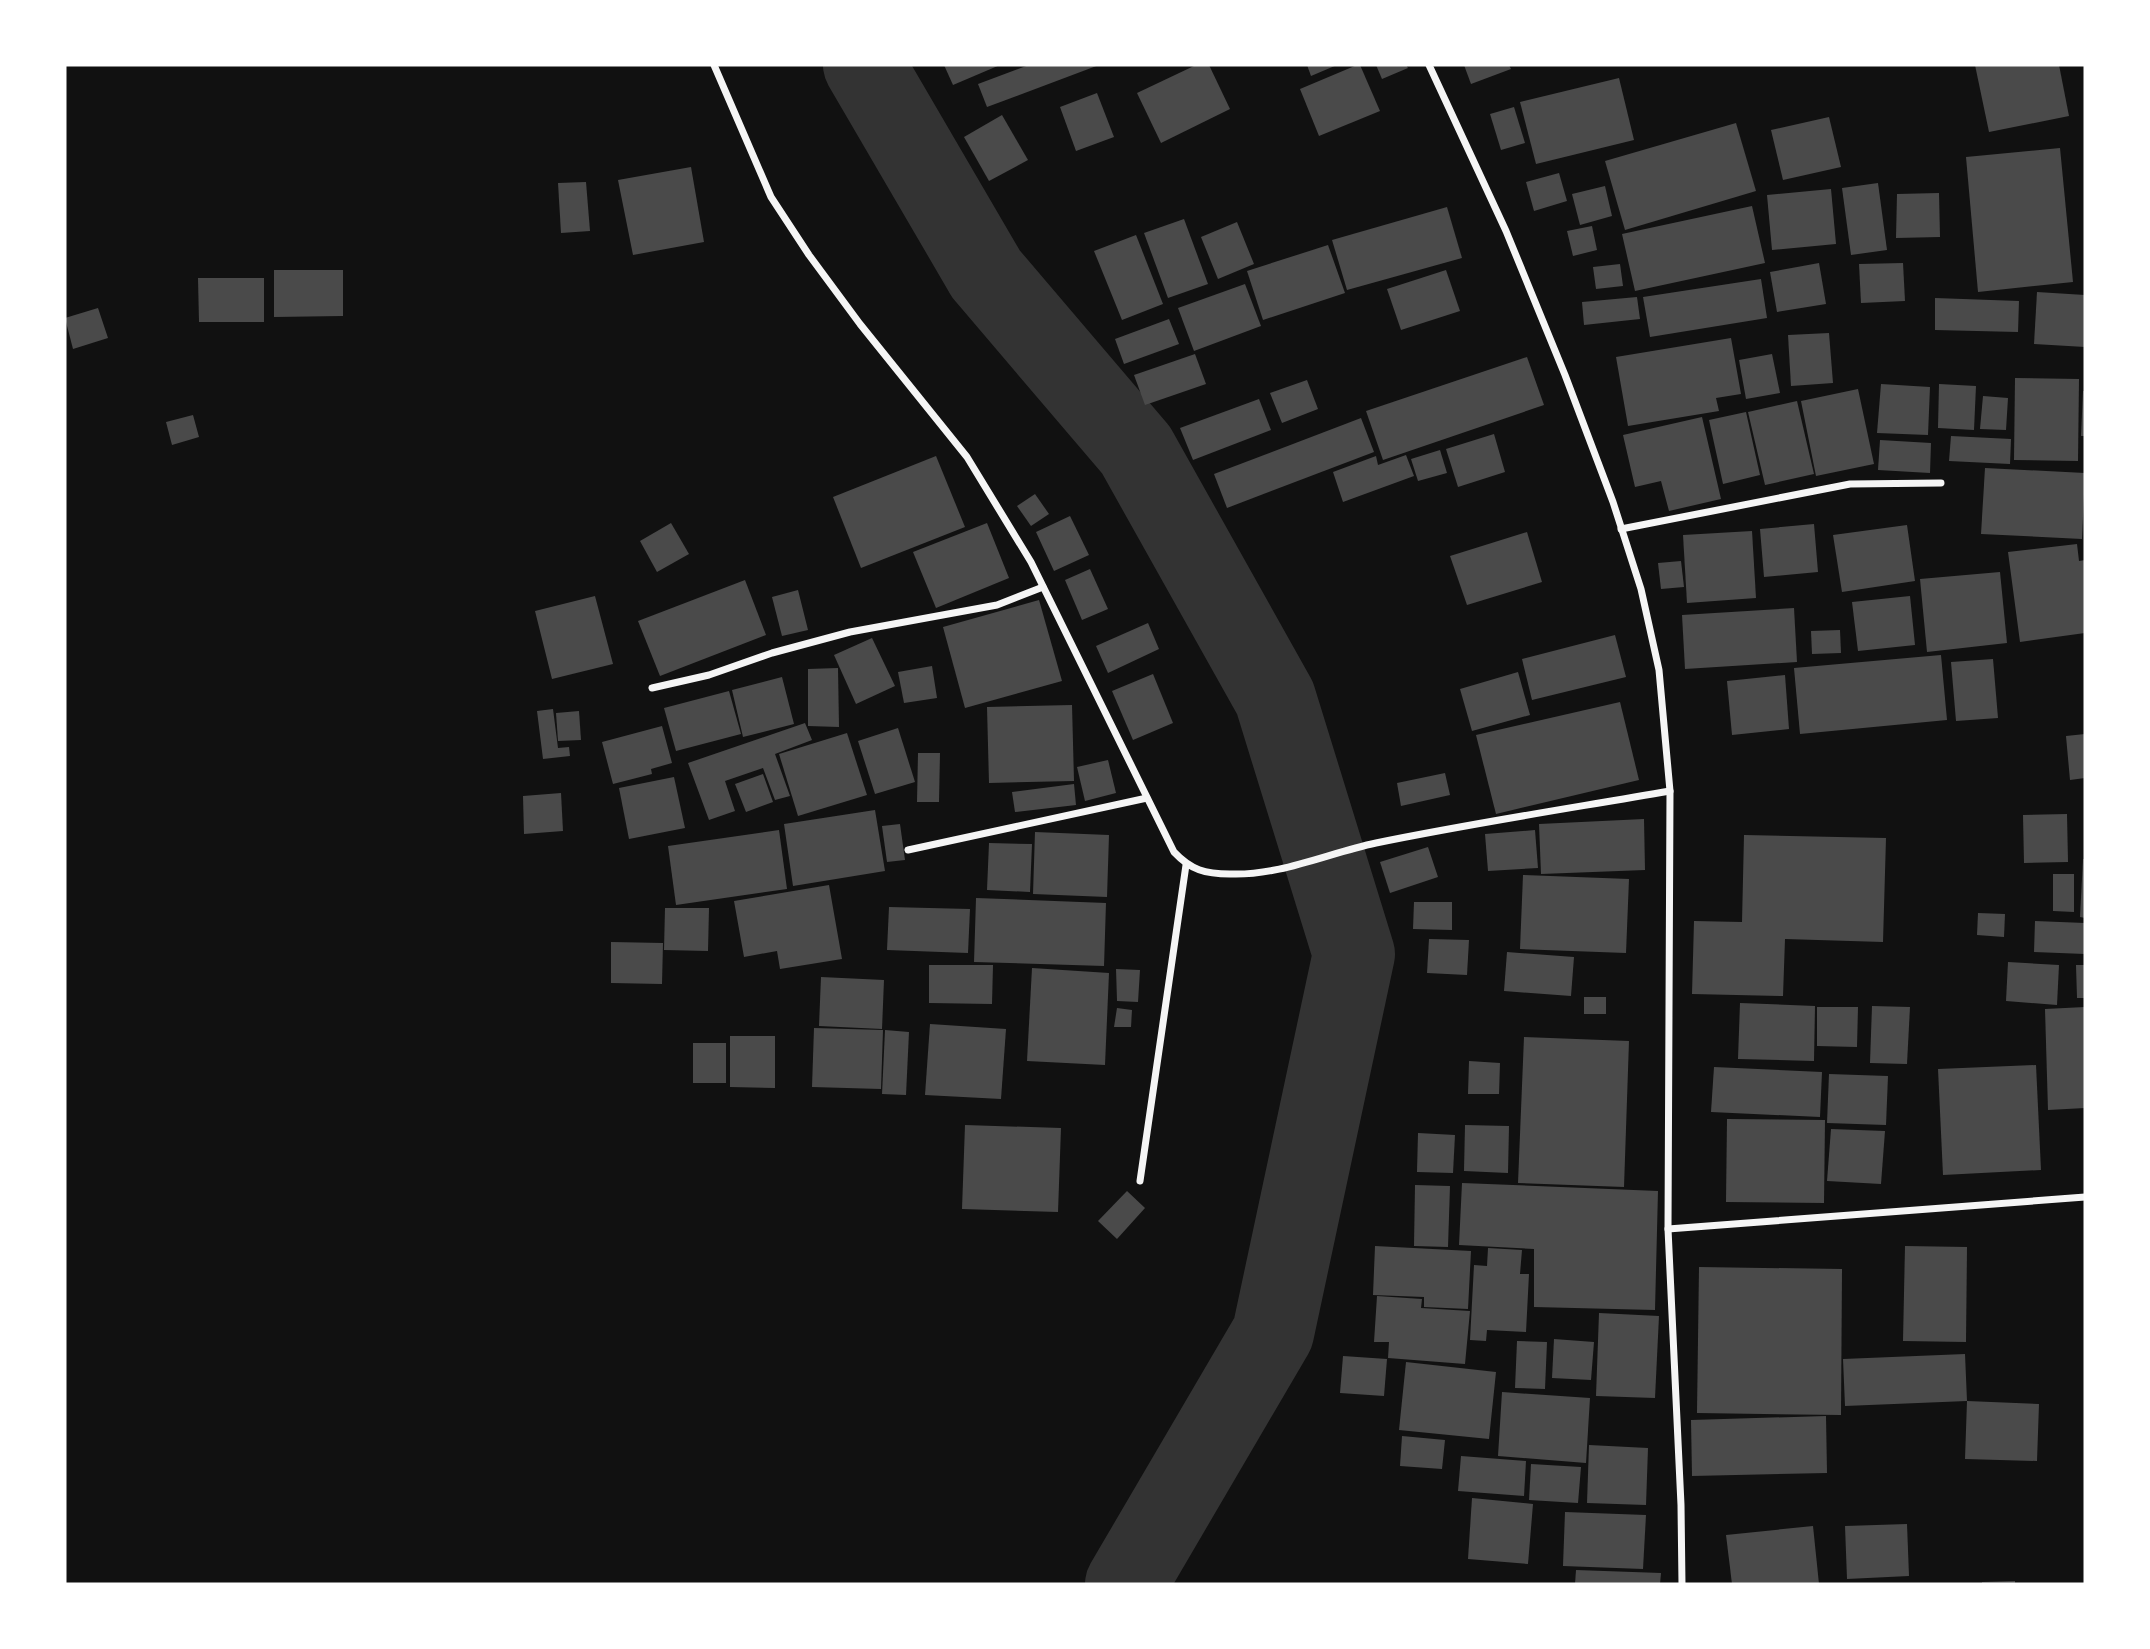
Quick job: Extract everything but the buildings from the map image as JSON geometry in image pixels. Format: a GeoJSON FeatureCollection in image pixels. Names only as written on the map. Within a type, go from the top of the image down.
{"type":"FeatureCollection","features":[{"type":"Feature","properties":{"kind":"street"},"geometry":{"type":"LineString","coordinates":[[714,65],[771,197],[809,255],[860,324],[967,457],[1031,562],[1174,852],[1186,865],[1211,872],[1262,873],[1352,848],[1433,831],[1670,791]]}},
{"type":"Feature","properties":{"kind":"street"},"geometry":{"type":"LineString","coordinates":[[1429,65],[1506,231],[1565,375],[1641,589],[1659,670],[1670,791],[1668,1229],[1681,1505],[1682,1584]]}},
{"type":"Feature","properties":{"kind":"street"},"geometry":{"type":"LineString","coordinates":[[1621,529],[1850,484],[1941,483]]}},
{"type":"Feature","properties":{"kind":"street"},"geometry":{"type":"LineString","coordinates":[[652,688],[709,675],[772,653],[850,632],[997,605],[1043,587]]}},
{"type":"Feature","properties":{"kind":"street"},"geometry":{"type":"LineString","coordinates":[[908,850],[1147,798]]}},
{"type":"Feature","properties":{"kind":"street"},"geometry":{"type":"LineString","coordinates":[[1140,1181],[1186,865]]}},
{"type":"Feature","properties":{"kind":"street"},"geometry":{"type":"LineString","coordinates":[[1668,1229],[2085,1197]]}},
{"type":"Feature","properties":{"kind":"waterway"},"geometry":{"type":"LineString","coordinates":[[864,65],[986,274],[1136,450],[1275,698],[1354,954],[1273,1333],[1126,1584]]}}]}
